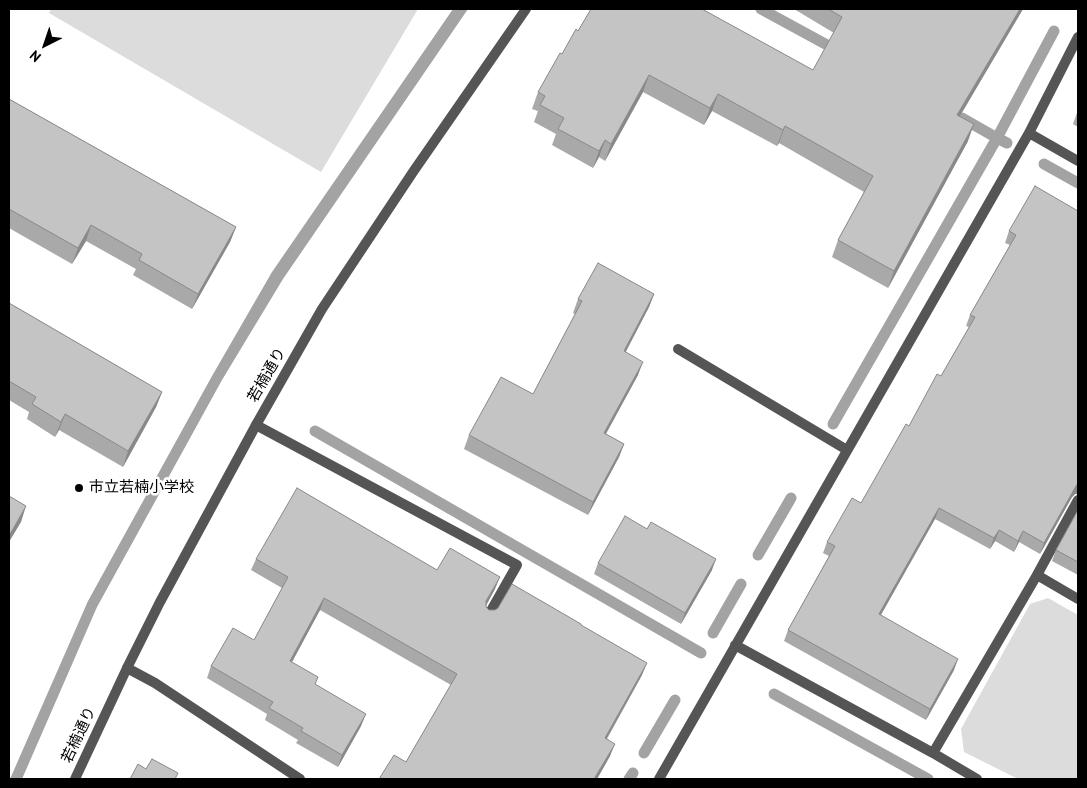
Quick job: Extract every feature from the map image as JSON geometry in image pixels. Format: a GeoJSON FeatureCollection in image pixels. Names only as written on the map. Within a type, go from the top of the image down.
{"type":"FeatureCollection","features":[{"type":"Feature","properties":{"kind":"street","name":"若楠通り"},"geometry":{"type":"LineString","coordinates":[[74,779],[160,602],[256,425],[322,309],[413,172],[526,9]]}},
{"type":"Feature","properties":{"kind":"street"},"geometry":{"type":"LineString","coordinates":[[659,779],[1029,133],[1078,37]]}},
{"type":"Feature","properties":{"kind":"street"},"geometry":{"type":"LineString","coordinates":[[1029,133],[1078,161]]}},
{"type":"Feature","properties":{"kind":"street"},"geometry":{"type":"LineString","coordinates":[[678,349],[847,450]]}},
{"type":"Feature","properties":{"kind":"street"},"geometry":{"type":"LineString","coordinates":[[256,425],[517,565],[488,616]]}},
{"type":"Feature","properties":{"kind":"street"},"geometry":{"type":"LineString","coordinates":[[933,753],[1037,575],[1078,500]]}},
{"type":"Feature","properties":{"kind":"street"},"geometry":{"type":"LineString","coordinates":[[1037,575],[1078,599]]}},
{"type":"Feature","properties":{"kind":"street"},"geometry":{"type":"LineString","coordinates":[[735,645],[977,779]]}},
{"type":"Feature","properties":{"kind":"street"},"geometry":{"type":"LineString","coordinates":[[127,668],[155,684],[300,779]]}},
{"type":"Feature","properties":{"kind":"shaded area"},"geometry":{"type":"Polygon","coordinates":[[[51,9],[418,9],[321,172],[49,13],[51,9]]]}},
{"type":"Feature","properties":{"kind":"shaded area"},"geometry":{"type":"Polygon","coordinates":[[[453,9],[468,9],[283,279],[222,380],[97,607],[22,779],[10,779],[88,601],[212,376],[272,272],[453,9]]]}},
{"type":"Feature","properties":{"kind":"shaded area"},"geometry":{"type":"Polygon","coordinates":[[[1048,598],[1078,615],[1078,779],[1018,779],[964,752],[961,729],[1030,604],[1048,598]]]}},
{"type":"Feature","properties":{"kind":"building"},"geometry":{"type":"Polygon","coordinates":[[[591,9],[702,9],[813,70],[842,17],[828,9],[1020,9],[957,115],[974,124],[894,271],[838,240],[873,176],[785,126],[783,130],[718,94],[710,108],[649,75],[611,144],[605,140],[599,151],[558,129],[564,118],[540,105],[545,96],[538,92],[560,53],[562,54],[576,29],[578,31],[591,9]]]}},
{"type":"Feature","properties":{"kind":"building"},"geometry":{"type":"Polygon","coordinates":[[[9,99],[236,227],[198,294],[139,260],[142,254],[91,225],[78,248],[9,209],[9,99]]]}},
{"type":"Feature","properties":{"kind":"building"},"geometry":{"type":"Polygon","coordinates":[[[1035,186],[1078,211],[1078,483],[1044,543],[1023,531],[1018,541],[999,530],[994,538],[939,508],[879,614],[958,659],[930,709],[788,630],[835,546],[827,542],[852,498],[861,503],[906,424],[909,426],[937,374],[941,376],[975,317],[970,315],[1016,235],[1009,231],[1035,186]]]}},
{"type":"Feature","properties":{"kind":"building"},"geometry":{"type":"Polygon","coordinates":[[[598,263],[654,294],[624,351],[643,362],[604,433],[624,444],[593,502],[469,435],[501,377],[533,394],[582,301],[578,299],[598,263]]]}},
{"type":"Feature","properties":{"kind":"building"},"geometry":{"type":"Polygon","coordinates":[[[9,303],[162,392],[128,451],[65,414],[61,422],[32,404],[36,397],[9,381],[9,303]]]}},
{"type":"Feature","properties":{"kind":"building"},"geometry":{"type":"Polygon","coordinates":[[[297,488],[437,570],[450,548],[500,577],[486,601],[486,607],[489,610],[498,608],[512,584],[647,663],[605,738],[615,744],[594,779],[379,779],[394,755],[406,762],[457,674],[324,598],[290,661],[318,677],[315,684],[366,714],[342,755],[301,731],[303,728],[269,708],[273,702],[211,666],[233,628],[254,640],[288,577],[256,559],[297,488]]]}},
{"type":"Feature","properties":{"kind":"building"},"geometry":{"type":"Polygon","coordinates":[[[9,496],[26,506],[9,536],[9,496]]]}},
{"type":"Feature","properties":{"kind":"building"},"geometry":{"type":"Polygon","coordinates":[[[1078,510],[1078,562],[1056,550],[1078,510]]]}},
{"type":"Feature","properties":{"kind":"building"},"geometry":{"type":"Polygon","coordinates":[[[625,516],[647,529],[651,522],[716,559],[685,613],[598,563],[625,516]]]}},
{"type":"Feature","properties":{"kind":"building"},"geometry":{"type":"Polygon","coordinates":[[[152,759],[178,773],[175,779],[130,779],[138,764],[146,769],[152,759]]]}},
{"type":"Feature","properties":{"kind":"waterway"},"geometry":{"type":"LineString","coordinates":[[761,9],[840,52]]}},
{"type":"Feature","properties":{"kind":"waterway"},"geometry":{"type":"LineString","coordinates":[[1007,143],[997,138],[1054,31]]}},
{"type":"Feature","properties":{"kind":"waterway"},"geometry":{"type":"LineString","coordinates":[[833,424],[997,138],[962,118]]}},
{"type":"Feature","properties":{"kind":"waterway"},"geometry":{"type":"LineString","coordinates":[[1044,164],[1078,183]]}},
{"type":"Feature","properties":{"kind":"waterway"},"geometry":{"type":"LineString","coordinates":[[315,431],[701,653]]}},
{"type":"Feature","properties":{"kind":"waterway"},"geometry":{"type":"LineString","coordinates":[[758,555],[791,498]]}},
{"type":"Feature","properties":{"kind":"waterway"},"geometry":{"type":"LineString","coordinates":[[713,633],[741,584]]}},
{"type":"Feature","properties":{"kind":"waterway"},"geometry":{"type":"LineString","coordinates":[[774,694],[928,779]]}},
{"type":"Feature","properties":{"kind":"waterway"},"geometry":{"type":"LineString","coordinates":[[644,753],[675,700]]}},
{"type":"Feature","properties":{"kind":"waterway"},"geometry":{"type":"LineString","coordinates":[[629,779],[633,773]]}},
{"type":"Feature","properties":{"kind":"place","name":"市立若楠小学校"},"geometry":{"type":"Point","coordinates":[79,488]}}]}
